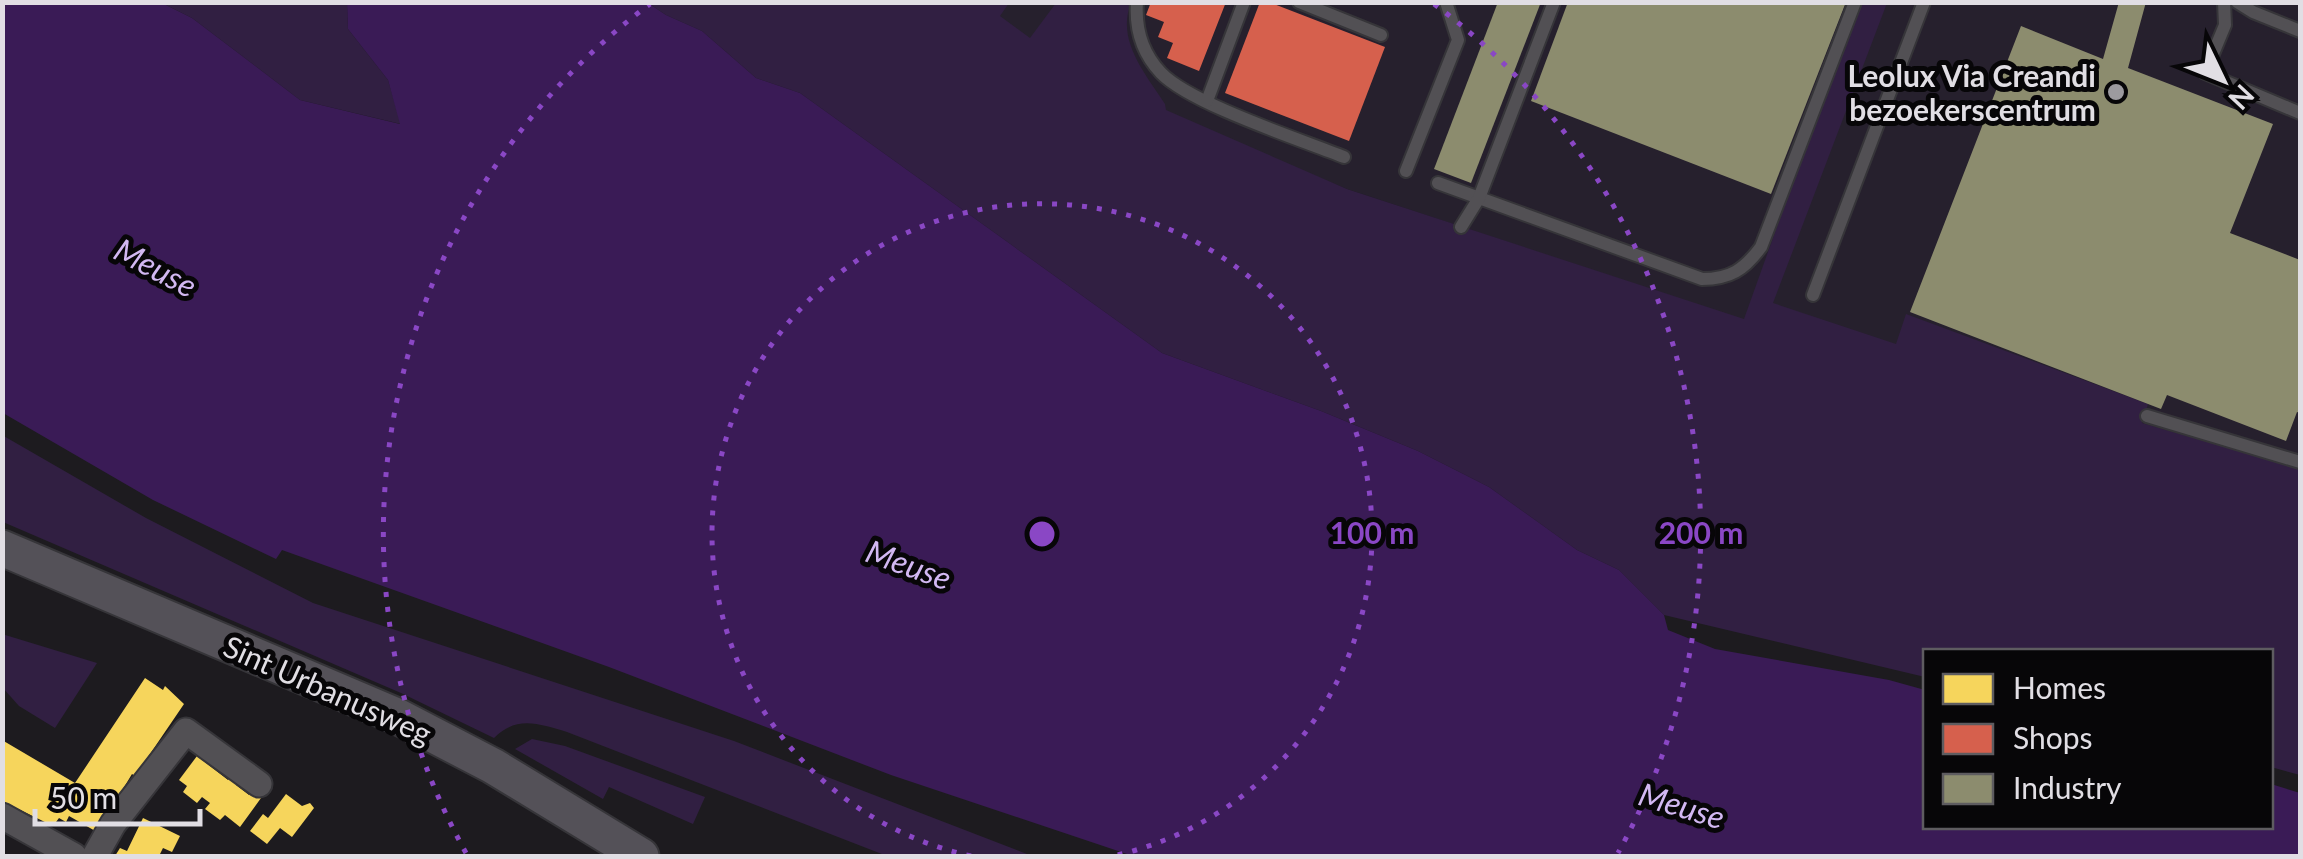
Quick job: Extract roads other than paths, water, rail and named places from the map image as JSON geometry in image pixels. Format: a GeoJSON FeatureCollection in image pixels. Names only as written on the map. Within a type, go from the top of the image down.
{"type":"FeatureCollection","features":[{"type":"Feature","properties":{"kind":"street","name":"Sint Urbanusweg"},"geometry":{"type":"LineString","coordinates":[[2,548],[397,716],[492,766],[641,856]]}},
{"type":"Feature","properties":{"kind":"street"},"geometry":{"type":"LineString","coordinates":[[95,856],[114,824],[186,731],[259,784]]}},
{"type":"Feature","properties":{"kind":"street"},"geometry":{"type":"LineString","coordinates":[[2,816],[74,856]]}},
{"type":"Feature","properties":{"kind":"lane"},"geometry":{"type":"LineString","coordinates":[[1137,2],[1135,24],[1144,48],[1159,71],[1174,84],[1344,157]]}},
{"type":"Feature","properties":{"kind":"lane"},"geometry":{"type":"LineString","coordinates":[[1207,101],[1244,2]]}},
{"type":"Feature","properties":{"kind":"lane"},"geometry":{"type":"LineString","coordinates":[[1300,2],[1382,34]]}},
{"type":"Feature","properties":{"kind":"lane"},"geometry":{"type":"LineString","coordinates":[[1406,171],[1458,40],[1446,2]]}},
{"type":"Feature","properties":{"kind":"lane"},"geometry":{"type":"LineString","coordinates":[[1460,227],[1479,198],[1554,2]]}},
{"type":"Feature","properties":{"kind":"lane"},"geometry":{"type":"LineString","coordinates":[[1438,183],[1702,280],[1725,279],[1747,265],[1761,247],[1855,2]]}},
{"type":"Feature","properties":{"kind":"lane"},"geometry":{"type":"LineString","coordinates":[[1813,295],[1924,2]]}},
{"type":"Feature","properties":{"kind":"lane"},"geometry":{"type":"LineString","coordinates":[[2224,2],[2225,25],[2206,73],[2300,113]]}},
{"type":"Feature","properties":{"kind":"lane"},"geometry":{"type":"LineString","coordinates":[[2237,2],[2300,31]]}},
{"type":"Feature","properties":{"kind":"lane"},"geometry":{"type":"LineString","coordinates":[[2147,416],[2300,462]]}},
{"type":"Feature","properties":{"kind":"water","name":"Meuse"},"geometry":{"type":"Polygon","coordinates":[[[2,3],[162,3],[192,18],[300,100],[400,124],[388,80],[348,29],[347,3],[648,3],[702,31],[756,78],[800,93],[1162,353],[1321,411],[1418,451],[1489,487],[1577,550],[1619,570],[1664,615],[1668,630],[1715,649],[1923,689],[1923,829],[2273,829],[2273,785],[2300,793],[2300,856],[1133,856],[891,775],[609,667],[282,550],[276,559],[153,500],[3,413],[2,3]]]}},
{"type":"Feature","properties":{"kind":"place","name":"Leolux Via Creandi bezoekerscentrum"},"geometry":{"type":"Point","coordinates":[2116,92]}}]}
